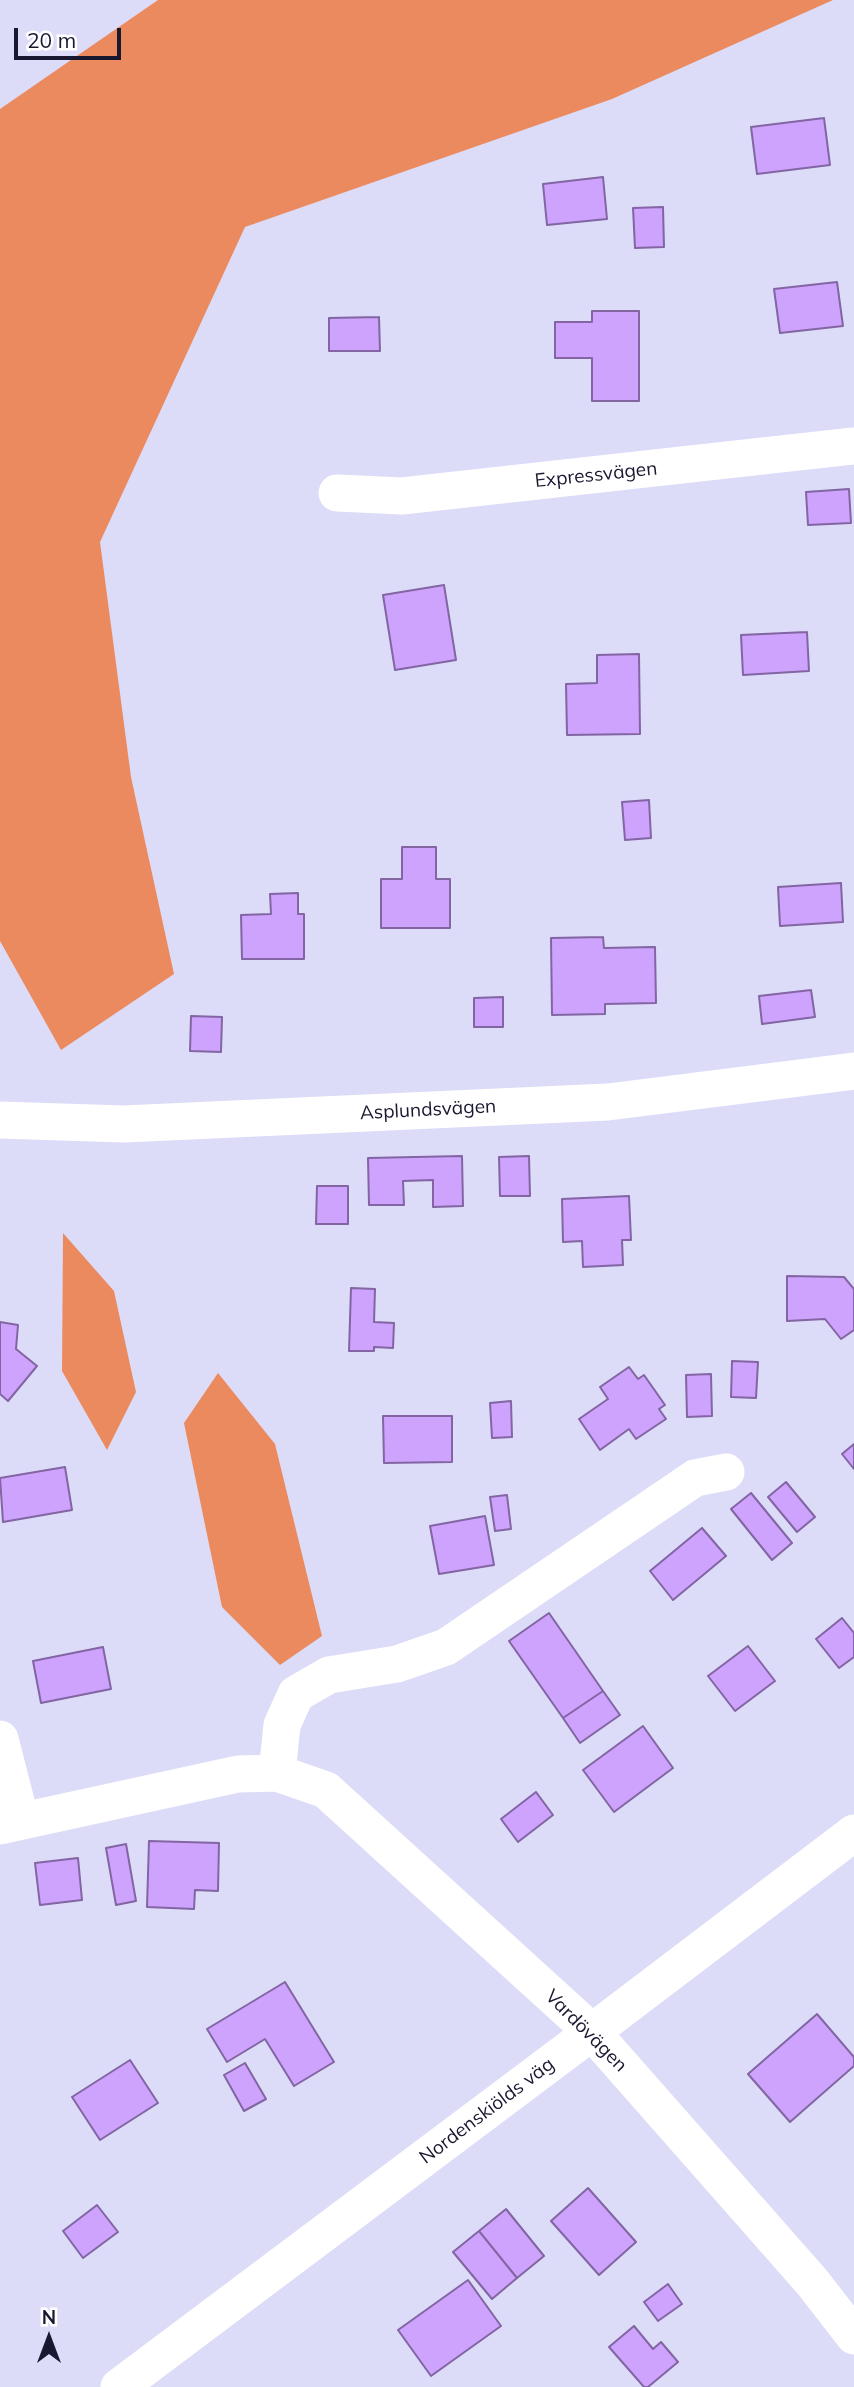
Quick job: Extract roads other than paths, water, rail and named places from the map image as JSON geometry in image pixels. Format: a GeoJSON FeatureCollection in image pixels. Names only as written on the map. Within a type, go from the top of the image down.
{"type":"FeatureCollection","features":[{"type":"Feature","properties":{"kind":"street","name":"Expressvägen"},"geometry":{"type":"LineString","coordinates":[[337,493],[402,496],[854,446]]}},
{"type":"Feature","properties":{"kind":"street","name":"Asplundsvägen"},"geometry":{"type":"LineString","coordinates":[[0,1120],[124,1124],[608,1102],[854,1071]]}},
{"type":"Feature","properties":{"kind":"street"},"geometry":{"type":"LineString","coordinates":[[277,1773],[282,1725],[296,1694],[329,1675],[397,1664],[446,1647],[695,1478],[726,1472]]}},
{"type":"Feature","properties":{"kind":"street"},"geometry":{"type":"LineString","coordinates":[[0,1739],[10,1823]]}},
{"type":"Feature","properties":{"kind":"street","name":"Vardövägen"},"geometry":{"type":"LineString","coordinates":[[10,1823],[238,1774],[277,1773],[326,1790],[592,2032],[813,2283],[854,2336]]}},
{"type":"Feature","properties":{"kind":"street","name":"Nordenskiölds väg"},"geometry":{"type":"LineString","coordinates":[[118,2387],[854,1833]]}}]}
